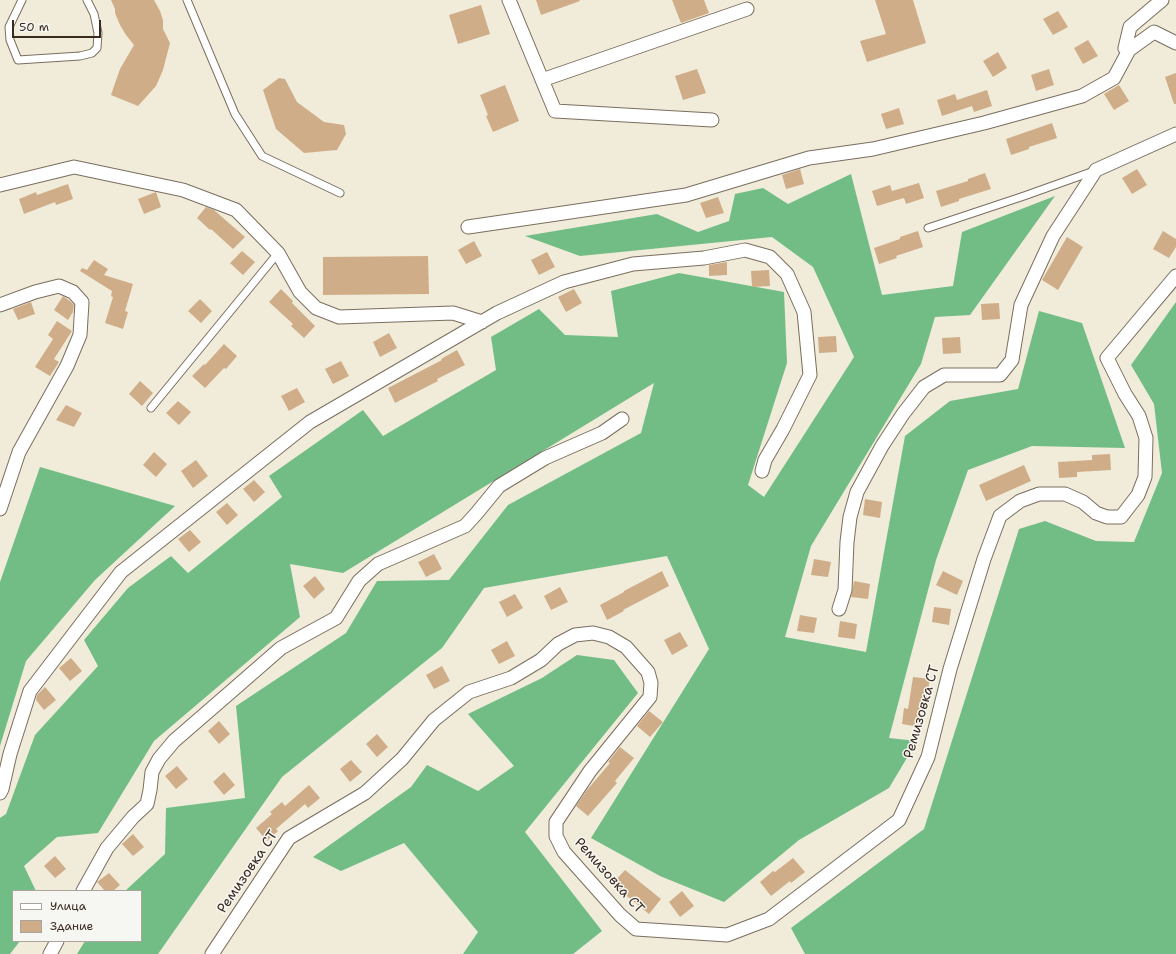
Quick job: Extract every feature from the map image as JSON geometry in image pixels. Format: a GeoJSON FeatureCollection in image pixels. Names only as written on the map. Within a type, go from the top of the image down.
{"type":"FeatureCollection","features":[{"type":"Feature","properties":{"kind":"street"},"geometry":{"type":"LineString","coordinates":[[509,0],[555,111],[712,120]]}},
{"type":"Feature","properties":{"kind":"street"},"geometry":{"type":"LineString","coordinates":[[1129,50],[1125,48],[1130,27],[1162,0]]}},
{"type":"Feature","properties":{"kind":"street"},"geometry":{"type":"LineString","coordinates":[[542,80],[747,9]]}},
{"type":"Feature","properties":{"kind":"street"},"geometry":{"type":"LineString","coordinates":[[468,227],[686,195],[810,158],[873,149],[984,123],[1082,96],[1114,78],[1129,50],[1154,32],[1176,43]]}},
{"type":"Feature","properties":{"kind":"street"},"geometry":{"type":"LineString","coordinates":[[840,609],[845,590],[847,542],[850,517],[857,492],[882,446],[903,414],[924,387],[944,375],[1000,375],[1012,360],[1021,305],[1053,236],[1096,170],[1176,134]]}},
{"type":"Feature","properties":{"kind":"street"},"geometry":{"type":"LineString","coordinates":[[0,185],[74,167],[183,190],[236,210],[278,253],[300,292],[316,308],[339,317],[453,313],[482,322]]}},
{"type":"Feature","properties":{"kind":"street"},"geometry":{"type":"LineString","coordinates":[[0,793],[10,754],[30,691],[121,572],[310,422],[497,313],[564,282],[633,264],[704,258],[745,250],[770,257],[787,274],[804,312],[810,375],[783,429],[765,460],[762,471]]}},
{"type":"Feature","properties":{"kind":"street","name":"Ремизовка СТ"},"geometry":{"type":"LineString","coordinates":[[212,954],[289,838],[365,793],[402,759],[434,720],[469,692],[511,678],[541,660],[558,644],[575,635],[592,633],[609,637],[626,647],[648,672],[651,683],[650,697],[590,771],[556,822],[556,836],[564,852],[620,915],[636,929],[727,935],[769,919],[900,820],[928,757],[950,669],[984,559],[1000,516],[1020,501],[1039,494],[1065,494],[1083,502],[1096,513],[1107,517],[1121,516],[1138,496],[1145,477],[1146,438],[1139,416],[1125,394],[1107,358],[1176,276]]}},
{"type":"Feature","properties":{"kind":"street"},"geometry":{"type":"LineString","coordinates":[[0,304],[35,292],[59,286],[73,292],[82,302],[80,335],[67,366],[19,452],[0,509]]}},
{"type":"Feature","properties":{"kind":"street"},"geometry":{"type":"LineString","coordinates":[[85,890],[107,848],[133,817],[147,804],[152,772],[159,759],[174,741],[281,648],[336,618],[359,581],[378,564],[465,526],[499,486],[545,458],[602,433],[622,419]]}},
{"type":"Feature","properties":{"kind":"street"},"geometry":{"type":"LineString","coordinates":[[50,954],[56,942]]}},
{"type":"Feature","properties":{"kind":"lane"},"geometry":{"type":"LineString","coordinates":[[22,0],[9,27],[10,40],[18,60],[80,56],[92,53],[97,48],[98,33],[94,14],[87,0]]}},
{"type":"Feature","properties":{"kind":"lane"},"geometry":{"type":"LineString","coordinates":[[187,0],[236,114],[262,156],[340,193]]}},
{"type":"Feature","properties":{"kind":"lane"},"geometry":{"type":"LineString","coordinates":[[928,228],[1096,170]]}},
{"type":"Feature","properties":{"kind":"lane"},"geometry":{"type":"LineString","coordinates":[[151,408],[278,253]]}},
{"type":"Feature","properties":{"kind":"green space"},"geometry":{"type":"Polygon","coordinates":[[[851,174],[882,295],[953,286],[962,232],[1055,196],[970,315],[935,317],[921,364],[811,546],[785,637],[866,652],[905,436],[950,401],[1018,389],[1039,311],[1082,323],[1125,448],[1032,446],[968,470],[936,560],[889,738],[917,741],[889,788],[799,840],[724,902],[660,876],[591,838],[709,649],[667,556],[484,588],[442,648],[282,777],[158,954],[77,954],[84,942],[142,942],[142,890],[126,890],[165,854],[166,808],[245,798],[236,706],[346,633],[377,581],[449,580],[508,505],[641,433],[654,383],[343,573],[290,564],[300,617],[154,741],[98,833],[57,837],[24,866],[36,890],[12,890],[12,942],[19,942],[10,954],[0,954],[0,818],[6,814],[35,735],[98,666],[84,640],[128,588],[171,556],[188,573],[282,497],[269,476],[363,410],[383,436],[496,370],[491,337],[539,309],[565,335],[618,337],[611,291],[679,273],[784,292],[787,363],[748,485],[764,497],[854,357],[813,267],[772,237],[580,256],[525,236],[657,214],[698,232],[729,221],[735,194],[763,188],[788,204],[851,174]]]}},
{"type":"Feature","properties":{"kind":"green space"},"geometry":{"type":"Polygon","coordinates":[[[1176,302],[1176,954],[805,954],[791,928],[924,829],[1019,529],[1045,521],[1096,541],[1134,542],[1162,473],[1154,404],[1131,365],[1176,302]]]}},
{"type":"Feature","properties":{"kind":"green space"},"geometry":{"type":"Polygon","coordinates":[[[40,467],[175,506],[95,580],[26,661],[0,746],[0,582],[40,467]]]}},
{"type":"Feature","properties":{"kind":"green space"},"geometry":{"type":"Polygon","coordinates":[[[577,655],[614,660],[638,693],[525,832],[602,931],[573,954],[463,954],[478,932],[404,843],[341,871],[313,857],[411,787],[427,765],[478,791],[514,766],[468,714],[542,678],[577,655]]]}},
{"type":"Feature","properties":{"kind":"building"},"geometry":{"type":"Polygon","coordinates":[[[111,0],[154,0],[160,11],[163,20],[163,29],[170,43],[163,70],[156,86],[138,106],[111,95],[120,69],[134,45],[120,25],[111,0]]]}},
{"type":"Feature","properties":{"kind":"building"},"geometry":{"type":"Polygon","coordinates":[[[536,0],[579,0],[580,1],[541,15],[536,0]]]}},
{"type":"Feature","properties":{"kind":"building"},"geometry":{"type":"Polygon","coordinates":[[[672,0],[704,0],[709,13],[681,23],[672,0]]]}},
{"type":"Feature","properties":{"kind":"building"},"geometry":{"type":"Polygon","coordinates":[[[875,0],[913,0],[926,43],[867,62],[860,41],[886,34],[875,0]]]}},
{"type":"Feature","properties":{"kind":"building"},"geometry":{"type":"Polygon","coordinates":[[[481,5],[490,34],[458,44],[449,15],[481,5]]]}},
{"type":"Feature","properties":{"kind":"building"},"geometry":{"type":"Polygon","coordinates":[[[1058,11],[1068,27],[1053,35],[1043,19],[1058,11]]]}},
{"type":"Feature","properties":{"kind":"building"},"geometry":{"type":"Polygon","coordinates":[[[1088,40],[1098,56],[1083,64],[1074,48],[1088,40]]]}},
{"type":"Feature","properties":{"kind":"building"},"geometry":{"type":"Polygon","coordinates":[[[998,52],[1007,68],[993,77],[983,61],[998,52]]]}},
{"type":"Feature","properties":{"kind":"building"},"geometry":{"type":"Polygon","coordinates":[[[697,69],[706,93],[683,100],[675,76],[697,69]]]}},
{"type":"Feature","properties":{"kind":"building"},"geometry":{"type":"Polygon","coordinates":[[[1049,69],[1054,85],[1036,91],[1031,75],[1049,69]]]}},
{"type":"Feature","properties":{"kind":"building"},"geometry":{"type":"Polygon","coordinates":[[[1176,73],[1176,104],[1174,104],[1165,77],[1176,73]]]}},
{"type":"Feature","properties":{"kind":"building"},"geometry":{"type":"Polygon","coordinates":[[[279,78],[285,79],[297,102],[324,122],[344,125],[346,134],[337,150],[304,153],[276,129],[263,90],[279,78]]]}},
{"type":"Feature","properties":{"kind":"building"},"geometry":{"type":"Polygon","coordinates":[[[505,85],[519,121],[493,132],[486,116],[488,115],[480,95],[505,85]]]}},
{"type":"Feature","properties":{"kind":"building"},"geometry":{"type":"Polygon","coordinates":[[[1119,85],[1129,101],[1114,110],[1104,94],[1119,85]]]}},
{"type":"Feature","properties":{"kind":"building"},"geometry":{"type":"Polygon","coordinates":[[[987,90],[992,106],[974,112],[972,106],[942,116],[937,100],[955,94],[957,100],[987,90]]]}},
{"type":"Feature","properties":{"kind":"building"},"geometry":{"type":"Polygon","coordinates":[[[899,108],[904,124],[886,129],[881,114],[899,108]]]}},
{"type":"Feature","properties":{"kind":"building"},"geometry":{"type":"Polygon","coordinates":[[[1052,123],[1057,138],[1029,147],[1029,149],[1011,155],[1006,139],[1052,123]]]}},
{"type":"Feature","properties":{"kind":"building"},"geometry":{"type":"Polygon","coordinates":[[[800,169],[804,184],[786,189],[782,175],[800,169]]]}},
{"type":"Feature","properties":{"kind":"building"},"geometry":{"type":"Polygon","coordinates":[[[1137,169],[1147,185],[1132,194],[1122,178],[1137,169]]]}},
{"type":"Feature","properties":{"kind":"building"},"geometry":{"type":"Polygon","coordinates":[[[985,173],[991,189],[959,199],[959,201],[941,207],[936,191],[968,181],[968,179],[985,173]]]}},
{"type":"Feature","properties":{"kind":"building"},"geometry":{"type":"Polygon","coordinates":[[[919,183],[924,198],[906,204],[904,198],[877,206],[872,191],[890,185],[892,191],[919,183]]]}},
{"type":"Feature","properties":{"kind":"building"},"geometry":{"type":"Polygon","coordinates":[[[68,184],[73,199],[56,205],[55,202],[24,214],[19,199],[36,192],[37,195],[68,184]]]}},
{"type":"Feature","properties":{"kind":"building"},"geometry":{"type":"Polygon","coordinates":[[[156,192],[161,207],[144,214],[138,199],[156,192]]]}},
{"type":"Feature","properties":{"kind":"building"},"geometry":{"type":"Polygon","coordinates":[[[718,197],[724,213],[706,218],[700,203],[718,197]]]}},
{"type":"Feature","properties":{"kind":"building"},"geometry":{"type":"Polygon","coordinates":[[[206,207],[214,210],[245,237],[233,249],[197,218],[206,207]]]}},
{"type":"Feature","properties":{"kind":"building"},"geometry":{"type":"Polygon","coordinates":[[[918,231],[923,247],[896,256],[897,258],[879,264],[874,248],[918,231]]]}},
{"type":"Feature","properties":{"kind":"building"},"geometry":{"type":"Polygon","coordinates":[[[1163,231],[1176,239],[1176,247],[1169,258],[1153,249],[1163,231]]]}},
{"type":"Feature","properties":{"kind":"building"},"geometry":{"type":"Polygon","coordinates":[[[1067,237],[1083,247],[1058,290],[1042,280],[1067,237]]]}},
{"type":"Feature","properties":{"kind":"building"},"geometry":{"type":"Polygon","coordinates":[[[474,241],[482,256],[466,264],[458,250],[474,241]]]}},
{"type":"Feature","properties":{"kind":"building"},"geometry":{"type":"Polygon","coordinates":[[[242,251],[255,262],[243,275],[230,263],[242,251]]]}},
{"type":"Feature","properties":{"kind":"building"},"geometry":{"type":"Polygon","coordinates":[[[547,252],[555,267],[539,275],[531,260],[547,252]]]}},
{"type":"Feature","properties":{"kind":"building"},"geometry":{"type":"Polygon","coordinates":[[[428,256],[429,294],[323,295],[323,257],[428,256]]]}},
{"type":"Feature","properties":{"kind":"building"},"geometry":{"type":"Polygon","coordinates":[[[94,260],[108,269],[104,275],[133,284],[125,311],[128,312],[123,329],[105,323],[113,297],[111,296],[112,291],[80,271],[82,268],[87,270],[94,260]]]}},
{"type":"Feature","properties":{"kind":"building"},"geometry":{"type":"Polygon","coordinates":[[[727,262],[727,275],[709,276],[709,265],[727,262]]]}},
{"type":"Feature","properties":{"kind":"building"},"geometry":{"type":"Polygon","coordinates":[[[769,270],[770,286],[752,287],[751,271],[769,270]]]}},
{"type":"Feature","properties":{"kind":"building"},"geometry":{"type":"Polygon","coordinates":[[[281,289],[293,301],[292,303],[315,326],[304,338],[291,326],[293,324],[269,302],[281,289]]]}},
{"type":"Feature","properties":{"kind":"building"},"geometry":{"type":"Polygon","coordinates":[[[574,289],[582,303],[566,312],[558,297],[574,289]]]}},
{"type":"Feature","properties":{"kind":"building"},"geometry":{"type":"Polygon","coordinates":[[[63,296],[74,305],[73,312],[68,320],[54,310],[63,296]]]}},
{"type":"Feature","properties":{"kind":"building"},"geometry":{"type":"Polygon","coordinates":[[[200,299],[212,311],[201,323],[188,311],[200,299]]]}},
{"type":"Feature","properties":{"kind":"building"},"geometry":{"type":"Polygon","coordinates":[[[31,302],[35,314],[18,320],[13,309],[31,302]]]}},
{"type":"Feature","properties":{"kind":"building"},"geometry":{"type":"Polygon","coordinates":[[[999,303],[1000,319],[982,320],[981,304],[999,303]]]}},
{"type":"Feature","properties":{"kind":"building"},"geometry":{"type":"Polygon","coordinates":[[[57,321],[72,331],[54,359],[59,362],[50,376],[35,367],[53,339],[48,335],[57,321]]]}},
{"type":"Feature","properties":{"kind":"building"},"geometry":{"type":"Polygon","coordinates":[[[389,333],[397,348],[380,357],[373,342],[389,333]]]}},
{"type":"Feature","properties":{"kind":"building"},"geometry":{"type":"Polygon","coordinates":[[[836,336],[837,352],[819,353],[818,337],[836,336]]]}},
{"type":"Feature","properties":{"kind":"building"},"geometry":{"type":"Polygon","coordinates":[[[960,337],[961,353],[943,354],[942,338],[960,337]]]}},
{"type":"Feature","properties":{"kind":"building"},"geometry":{"type":"Polygon","coordinates":[[[224,344],[237,356],[226,369],[224,368],[205,388],[192,376],[204,364],[205,365],[224,344]]]}},
{"type":"Feature","properties":{"kind":"building"},"geometry":{"type":"Polygon","coordinates":[[[457,350],[465,365],[395,403],[388,388],[442,360],[441,359],[457,350]]]}},
{"type":"Feature","properties":{"kind":"building"},"geometry":{"type":"Polygon","coordinates":[[[341,361],[349,376],[333,384],[325,369],[341,361]]]}},
{"type":"Feature","properties":{"kind":"building"},"geometry":{"type":"Polygon","coordinates":[[[140,381],[153,393],[142,406],[129,394],[140,381]]]}},
{"type":"Feature","properties":{"kind":"building"},"geometry":{"type":"Polygon","coordinates":[[[297,388],[305,402],[289,411],[281,396],[297,388]]]}},
{"type":"Feature","properties":{"kind":"building"},"geometry":{"type":"Polygon","coordinates":[[[178,401],[191,412],[179,425],[166,413],[178,401]]]}},
{"type":"Feature","properties":{"kind":"building"},"geometry":{"type":"Polygon","coordinates":[[[66,405],[82,413],[74,427],[56,420],[66,405]]]}},
{"type":"Feature","properties":{"kind":"building"},"geometry":{"type":"Polygon","coordinates":[[[154,452],[167,464],[156,477],[143,465],[154,452]]]}},
{"type":"Feature","properties":{"kind":"building"},"geometry":{"type":"Polygon","coordinates":[[[1110,454],[1111,470],[1077,472],[1077,477],[1059,478],[1058,462],[1092,460],[1092,455],[1110,454]]]}},
{"type":"Feature","properties":{"kind":"building"},"geometry":{"type":"Polygon","coordinates":[[[196,460],[208,476],[193,488],[181,471],[196,460]]]}},
{"type":"Feature","properties":{"kind":"building"},"geometry":{"type":"Polygon","coordinates":[[[1024,465],[1031,481],[986,501],[979,485],[1024,465]]]}},
{"type":"Feature","properties":{"kind":"building"},"geometry":{"type":"Polygon","coordinates":[[[254,480],[265,492],[254,502],[243,489],[254,480]]]}},
{"type":"Feature","properties":{"kind":"building"},"geometry":{"type":"Polygon","coordinates":[[[865,499],[882,502],[880,518],[863,515],[865,499]]]}},
{"type":"Feature","properties":{"kind":"building"},"geometry":{"type":"Polygon","coordinates":[[[227,503],[238,515],[227,525],[216,512],[227,503]]]}},
{"type":"Feature","properties":{"kind":"building"},"geometry":{"type":"Polygon","coordinates":[[[190,530],[201,542],[189,552],[178,539],[190,530]]]}},
{"type":"Feature","properties":{"kind":"building"},"geometry":{"type":"Polygon","coordinates":[[[434,554],[442,569],[426,577],[418,562],[434,554]]]}},
{"type":"Feature","properties":{"kind":"building"},"geometry":{"type":"Polygon","coordinates":[[[814,559],[831,562],[828,577],[811,575],[814,559]]]}},
{"type":"Feature","properties":{"kind":"building"},"geometry":{"type":"Polygon","coordinates":[[[662,571],[669,586],[607,620],[600,605],[662,571]]]}},
{"type":"Feature","properties":{"kind":"building"},"geometry":{"type":"Polygon","coordinates":[[[943,571],[963,581],[957,595],[936,585],[943,571]]]}},
{"type":"Feature","properties":{"kind":"building"},"geometry":{"type":"Polygon","coordinates":[[[315,576],[325,589],[314,599],[303,586],[315,576]]]}},
{"type":"Feature","properties":{"kind":"building"},"geometry":{"type":"Polygon","coordinates":[[[854,581],[870,584],[868,599],[851,597],[854,581]]]}},
{"type":"Feature","properties":{"kind":"building"},"geometry":{"type":"Polygon","coordinates":[[[560,587],[568,602],[551,610],[544,596],[560,587]]]}},
{"type":"Feature","properties":{"kind":"building"},"geometry":{"type":"Polygon","coordinates":[[[515,594],[523,608],[507,617],[499,602],[515,594]]]}},
{"type":"Feature","properties":{"kind":"building"},"geometry":{"type":"Polygon","coordinates":[[[934,607],[951,609],[949,625],[932,622],[934,607]]]}},
{"type":"Feature","properties":{"kind":"building"},"geometry":{"type":"Polygon","coordinates":[[[800,615],[817,618],[814,633],[797,631],[800,615]]]}},
{"type":"Feature","properties":{"kind":"building"},"geometry":{"type":"Polygon","coordinates":[[[840,621],[857,624],[855,639],[838,637],[840,621]]]}},
{"type":"Feature","properties":{"kind":"building"},"geometry":{"type":"Polygon","coordinates":[[[680,632],[688,646],[672,655],[664,640],[680,632]]]}},
{"type":"Feature","properties":{"kind":"building"},"geometry":{"type":"Polygon","coordinates":[[[507,641],[515,656],[499,664],[491,650],[507,641]]]}},
{"type":"Feature","properties":{"kind":"building"},"geometry":{"type":"Polygon","coordinates":[[[71,658],[82,671],[70,681],[59,668],[71,658]]]}},
{"type":"Feature","properties":{"kind":"building"},"geometry":{"type":"Polygon","coordinates":[[[442,666],[450,681],[434,689],[426,675],[442,666]]]}},
{"type":"Feature","properties":{"kind":"building"},"geometry":{"type":"Polygon","coordinates":[[[913,677],[930,679],[927,695],[924,695],[919,727],[902,724],[904,708],[908,709],[913,677]]]}},
{"type":"Feature","properties":{"kind":"building"},"geometry":{"type":"Polygon","coordinates":[[[45,687],[56,700],[44,710],[36,700],[37,695],[45,687]]]}},
{"type":"Feature","properties":{"kind":"building"},"geometry":{"type":"Polygon","coordinates":[[[649,711],[663,722],[650,737],[637,726],[649,711]]]}},
{"type":"Feature","properties":{"kind":"building"},"geometry":{"type":"Polygon","coordinates":[[[219,721],[230,734],[219,744],[208,731],[219,721]]]}},
{"type":"Feature","properties":{"kind":"building"},"geometry":{"type":"Polygon","coordinates":[[[377,734],[388,747],[377,757],[366,744],[377,734]]]}},
{"type":"Feature","properties":{"kind":"building"},"geometry":{"type":"Polygon","coordinates":[[[620,747],[634,758],[615,781],[617,783],[588,816],[576,806],[587,790],[610,763],[608,762],[620,747]]]}},
{"type":"Feature","properties":{"kind":"building"},"geometry":{"type":"Polygon","coordinates":[[[351,760],[362,772],[350,782],[340,769],[351,760]]]}},
{"type":"Feature","properties":{"kind":"building"},"geometry":{"type":"Polygon","coordinates":[[[177,766],[188,779],[176,789],[165,776],[177,766]]]}},
{"type":"Feature","properties":{"kind":"building"},"geometry":{"type":"Polygon","coordinates":[[[224,772],[235,785],[224,795],[213,782],[224,772]]]}},
{"type":"Feature","properties":{"kind":"building"},"geometry":{"type":"Polygon","coordinates":[[[309,785],[320,798],[308,808],[305,804],[276,829],[278,831],[267,841],[256,828],[272,814],[270,812],[282,802],[285,806],[309,785]]]}},
{"type":"Feature","properties":{"kind":"building"},"geometry":{"type":"Polygon","coordinates":[[[133,834],[144,847],[133,856],[122,844],[133,834]]]}},
{"type":"Feature","properties":{"kind":"building"},"geometry":{"type":"Polygon","coordinates":[[[55,856],[66,869],[55,878],[44,866],[55,856]]]}},
{"type":"Feature","properties":{"kind":"building"},"geometry":{"type":"Polygon","coordinates":[[[793,858],[805,872],[791,883],[790,881],[771,896],[760,882],[773,871],[775,872],[793,858]]]}},
{"type":"Feature","properties":{"kind":"building"},"geometry":{"type":"Polygon","coordinates":[[[625,870],[661,899],[649,914],[612,884],[625,870]]]}},
{"type":"Feature","properties":{"kind":"building"},"geometry":{"type":"Polygon","coordinates":[[[109,873],[120,885],[114,890],[104,890],[97,882],[109,873]]]}},
{"type":"Feature","properties":{"kind":"building"},"geometry":{"type":"Polygon","coordinates":[[[682,891],[694,906],[680,917],[669,902],[682,891]]]}}]}
